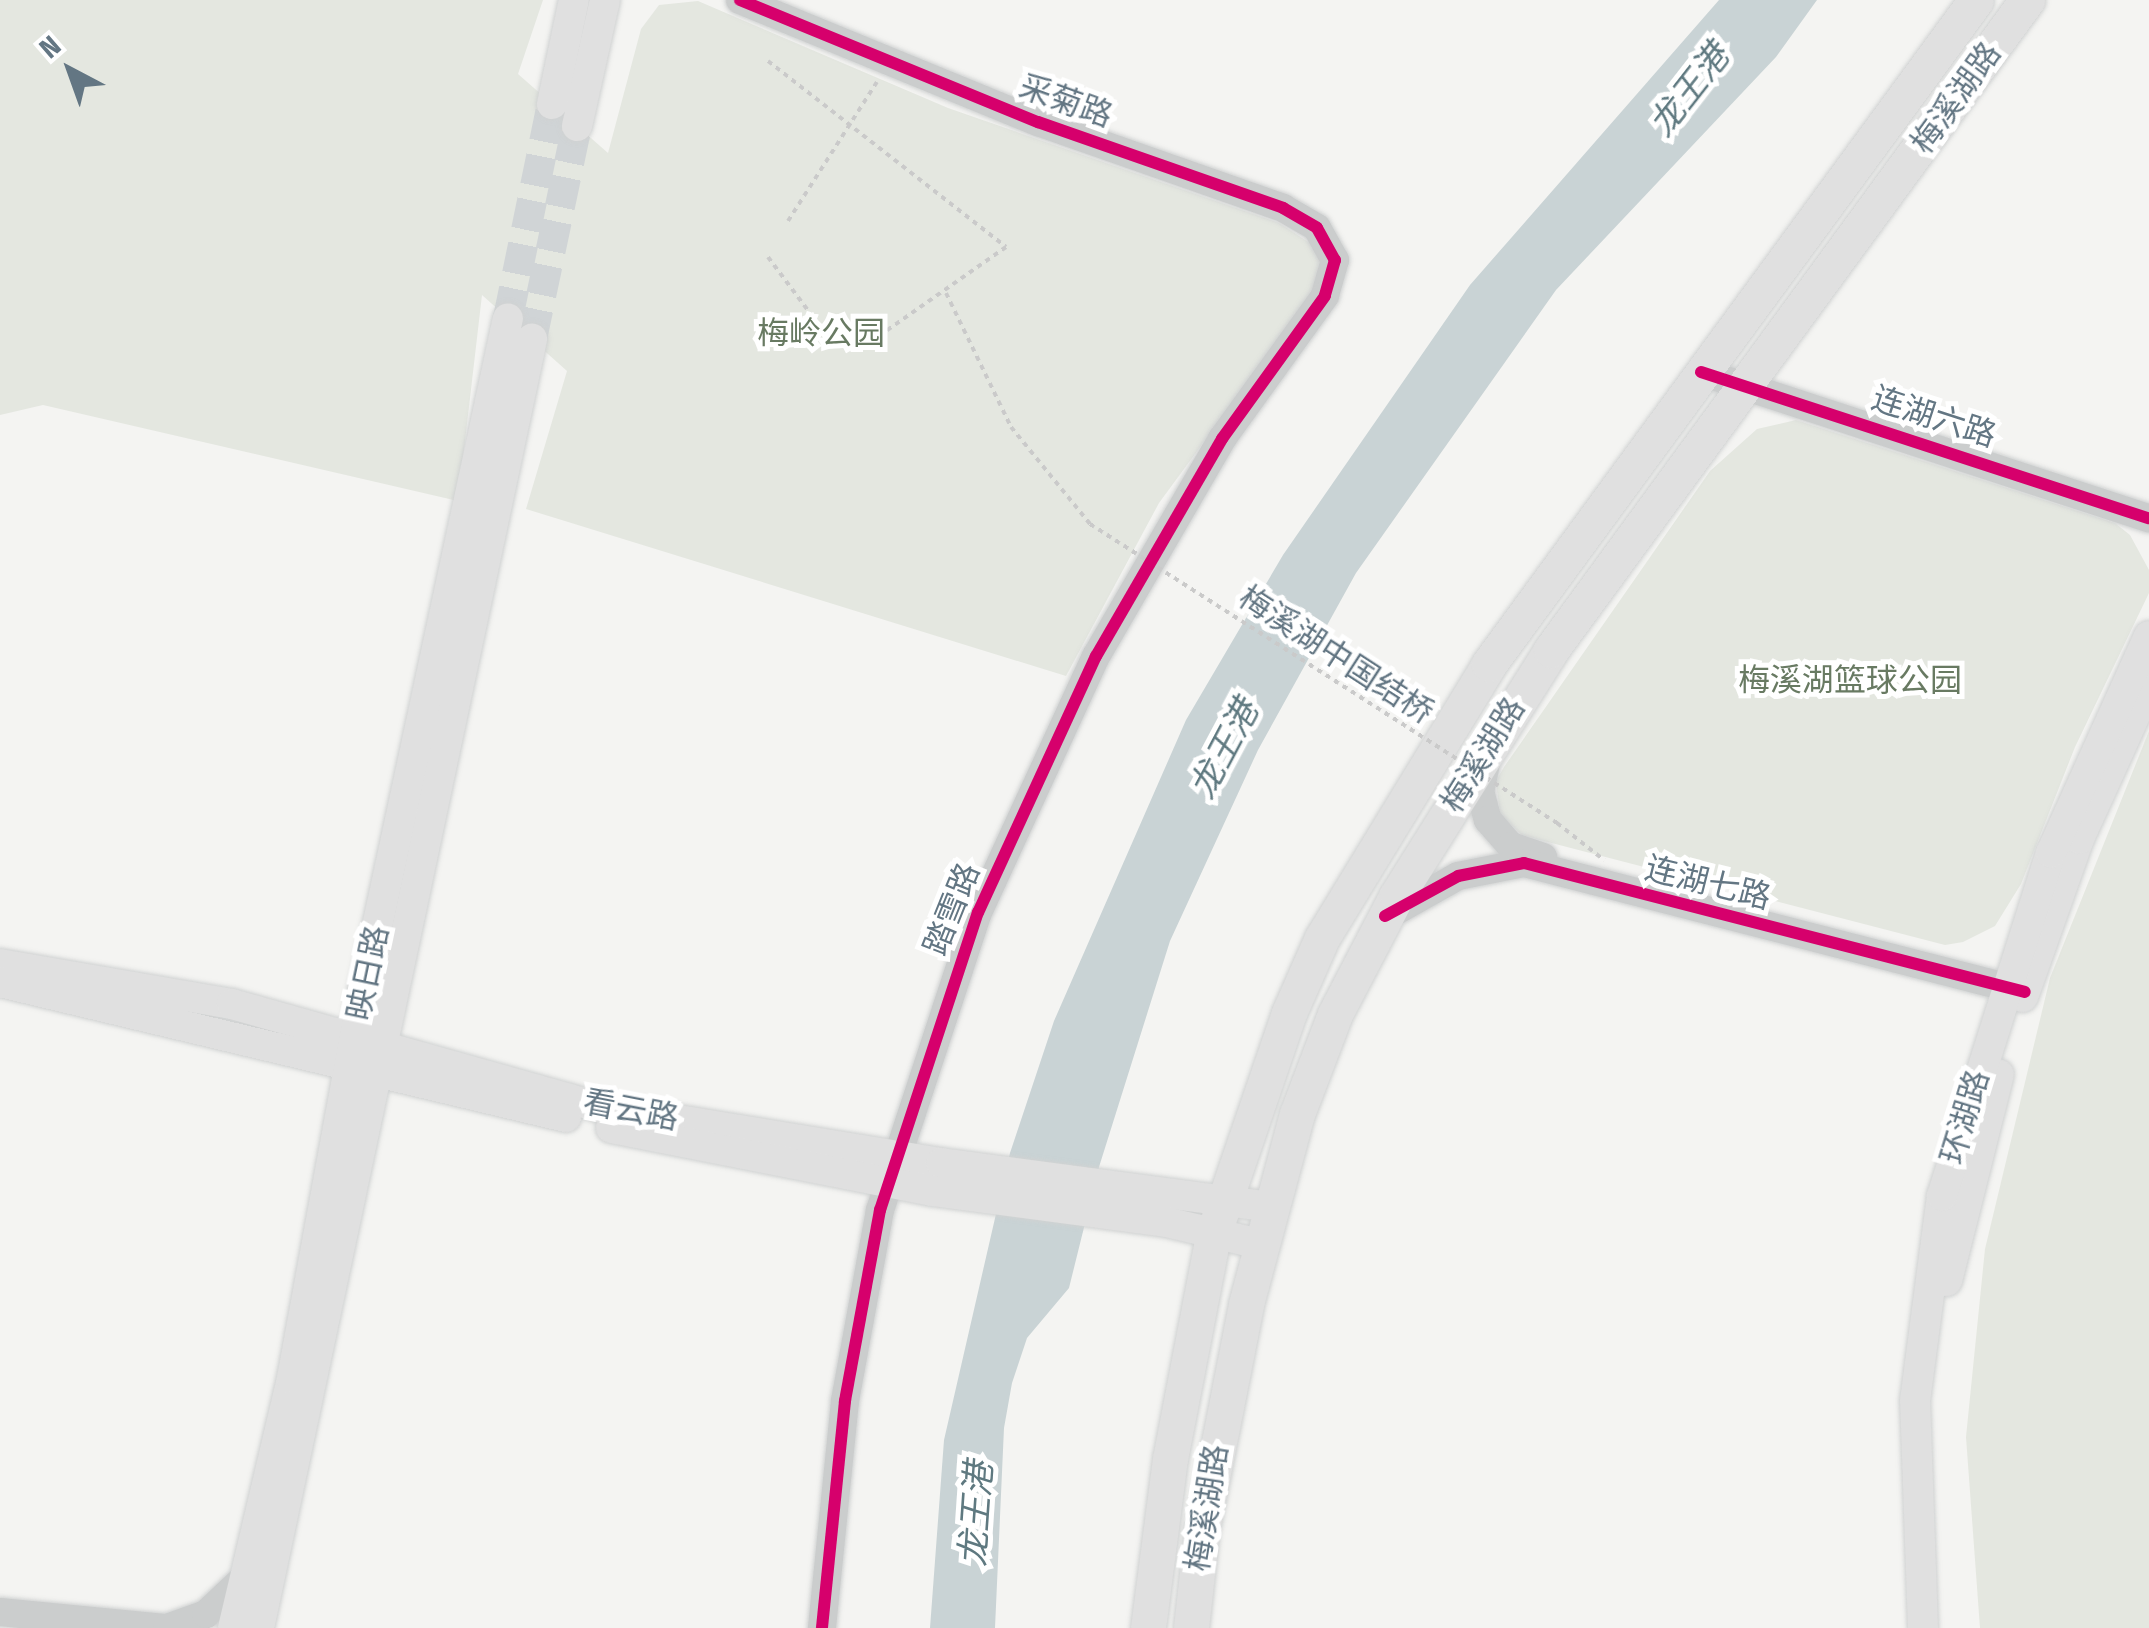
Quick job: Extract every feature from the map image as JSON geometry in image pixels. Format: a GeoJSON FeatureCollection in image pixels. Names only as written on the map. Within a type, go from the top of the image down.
{"type":"FeatureCollection","features":[{"type":"Feature","properties":{"kind":"main road"},"geometry":{"type":"LineString","coordinates":[[552,104],[574,0]]}},
{"type":"Feature","properties":{"kind":"main road"},"geometry":{"type":"LineString","coordinates":[[577,126],[605,0]]}},
{"type":"Feature","properties":{"kind":"main road","name":"梅溪湖路"},"geometry":{"type":"LineString","coordinates":[[1148,1628],[1170,1460],[1214,1235],[1289,1013],[1373,848],[1489,664],[1976,0]]}},
{"type":"Feature","properties":{"kind":"main road","name":"梅溪湖路"},"geometry":{"type":"LineString","coordinates":[[1191,1628],[1220,1426],[1260,1244],[1335,1014],[1386,916],[1496,731],[2027,0]]}},
{"type":"Feature","properties":{"kind":"main road","name":"映日路"},"geometry":{"type":"LineString","coordinates":[[259,1628],[508,318]]}},
{"type":"Feature","properties":{"kind":"main road","name":"映日路"},"geometry":{"type":"LineString","coordinates":[[233,1628],[532,339]]}},
{"type":"Feature","properties":{"kind":"main road","name":"环湖路"},"geometry":{"type":"LineString","coordinates":[[1943,1628],[1933,1460],[1944,1292],[1964,1194],[2058,836],[2149,636]]}},
{"type":"Feature","properties":{"kind":"main road","name":"环湖路"},"geometry":{"type":"LineString","coordinates":[[1923,1628],[1913,1463],[1920,1326],[1942,1196],[2017,982],[2149,686]]}},
{"type":"Feature","properties":{"kind":"main road","name":"看云路"},"geometry":{"type":"LineString","coordinates":[[0,964],[232,1004],[365,1056]]}},
{"type":"Feature","properties":{"kind":"main road","name":"看云路"},"geometry":{"type":"LineString","coordinates":[[0,982],[365,1056],[639,1134],[1171,1209]]}},
{"type":"Feature","properties":{"kind":"main road"},"geometry":{"type":"LineString","coordinates":[[1171,1209],[1225,1202],[1272,1207]]}},
{"type":"Feature","properties":{"kind":"main road"},"geometry":{"type":"LineString","coordinates":[[1171,1209],[1214,1235],[1260,1244]]}},
{"type":"Feature","properties":{"kind":"street","name":"采菊路"},"geometry":{"type":"LineString","coordinates":[[740,0],[890,62],[1304,218],[1332,249],[1336,286]]}},
{"type":"Feature","properties":{"kind":"street","name":"采菊路"},"geometry":{"type":"LineString","coordinates":[[766,0],[1041,112],[1299,205],[1339,244],[1336,286]]}},
{"type":"Feature","properties":{"kind":"street","name":"踏雪路"},"geometry":{"type":"LineString","coordinates":[[822,1628],[845,1401],[897,1168],[988,917],[1104,663],[1197,499],[1336,286]]}},
{"type":"Feature","properties":{"kind":"street","name":"连湖六路"},"geometry":{"type":"LineString","coordinates":[[1705,366],[2149,506]]}},
{"type":"Feature","properties":{"kind":"street","name":"连湖六路"},"geometry":{"type":"LineString","coordinates":[[1748,379],[2149,518]]}},
{"type":"Feature","properties":{"kind":"street","name":"连湖七路"},"geometry":{"type":"LineString","coordinates":[[1496,731],[1480,791],[1498,835],[1524,852],[2017,982]]}},
{"type":"Feature","properties":{"kind":"street","name":"连湖七路"},"geometry":{"type":"LineString","coordinates":[[1386,916],[1458,876],[1524,864],[2017,982]]}},
{"type":"Feature","properties":{"kind":"street","name":"踏雪路"},"geometry":{"type":"LineString","coordinates":[[832,1628],[854,1401],[897,1168]]}},
{"type":"Feature","properties":{"kind":"street"},"geometry":{"type":"LineString","coordinates":[[0,1612],[166,1628],[206,1614],[242,1579]]}},
{"type":"Feature","properties":{"kind":"street"},"geometry":{"type":"LineString","coordinates":[[0,1622],[60,1628]]}},
{"type":"Feature","properties":{"kind":"path"},"geometry":{"type":"LineString","coordinates":[[768,61],[1006,246],[946,293],[874,340],[825,334],[768,256]]}},
{"type":"Feature","properties":{"kind":"path"},"geometry":{"type":"LineString","coordinates":[[788,221],[890,62]]}},
{"type":"Feature","properties":{"kind":"green space","name":"梅岭公园"},"geometry":{"type":"Polygon","coordinates":[[[0,0],[543,0],[518,74],[608,153],[641,29],[659,5],[698,1],[948,108],[1279,223],[1313,245],[1322,267],[1309,299],[1159,503],[1066,676],[526,509],[567,371],[482,295],[458,501],[43,405],[0,415],[0,0]]]}},
{"type":"Feature","properties":{"kind":"green space","name":"梅溪湖篮球公园"},"geometry":{"type":"Polygon","coordinates":[[[1796,420],[2115,523],[2130,535],[2149,570],[2149,593],[2075,747],[2021,884],[1995,926],[1963,942],[1945,945],[1540,840],[1522,835],[1500,814],[1496,781],[1504,767],[1710,471],[1757,429],[1796,420]]]}},
{"type":"Feature","properties":{"kind":"green space"},"geometry":{"type":"Polygon","coordinates":[[[2149,731],[2149,1628],[1980,1628],[1966,1437],[1985,1249],[2050,978],[2149,731]]]}},
{"type":"Feature","properties":{"kind":"water","name":"龙王港"},"geometry":{"type":"Polygon","coordinates":[[[1719,0],[1817,0],[1776,57],[1556,290],[1356,573],[1258,750],[1170,941],[1099,1167],[1069,1288],[1027,1338],[1012,1383],[1004,1428],[995,1628],[930,1628],[944,1440],[1010,1153],[1054,1021],[1186,720],[1283,555],[1470,285],[1719,0]]]}},
{"type":"Feature","properties":{"kind":"tunnel"},"geometry":{"type":"LineString","coordinates":[[508,318],[552,104]]}},
{"type":"Feature","properties":{"kind":"tunnel"},"geometry":{"type":"LineString","coordinates":[[532,339],[577,126]]}},
{"type":"Feature","properties":{"kind":"cycle path"},"geometry":{"type":"LineString","coordinates":[[740,0],[1038,122],[1283,208],[1317,228],[1335,260],[1325,296],[1222,439],[1096,656],[978,912],[880,1210],[845,1401],[822,1628]]}},
{"type":"Feature","properties":{"kind":"cycle path"},"geometry":{"type":"LineString","coordinates":[[1701,372],[2149,518]]}},
{"type":"Feature","properties":{"kind":"cycle path"},"geometry":{"type":"LineString","coordinates":[[1385,916],[1458,876],[1524,863],[2025,992]]}}]}
